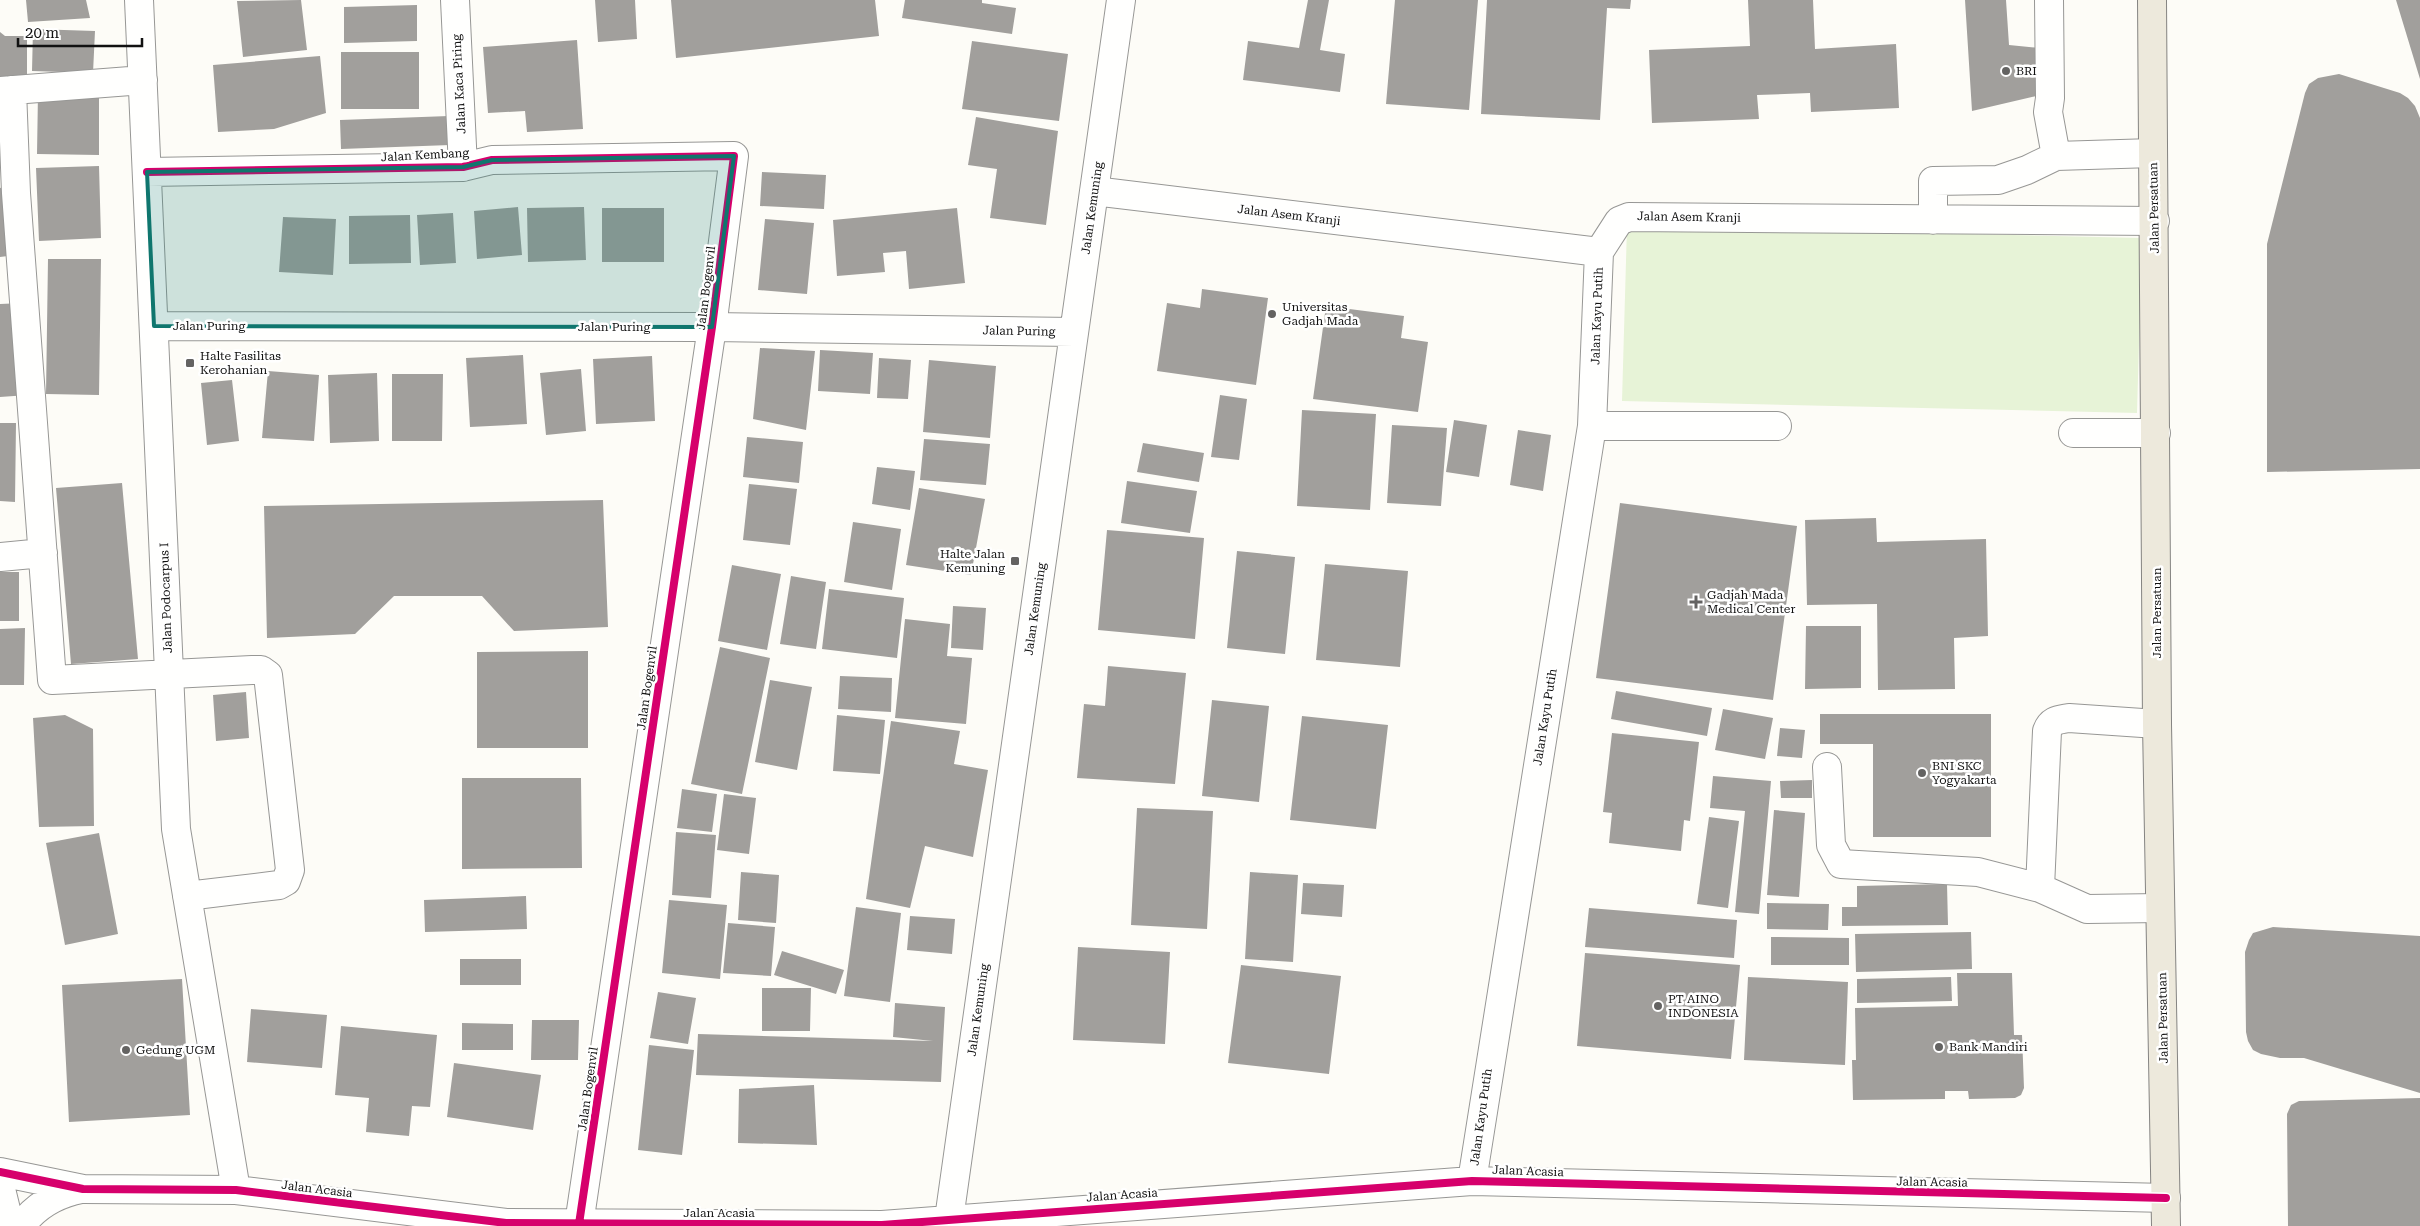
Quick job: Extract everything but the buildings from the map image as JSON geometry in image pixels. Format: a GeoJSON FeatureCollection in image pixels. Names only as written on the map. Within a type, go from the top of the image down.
{"type":"FeatureCollection","features":[{"type":"Feature","properties":{"kind":"main road","name":"Jalan Persatuan"},"geometry":{"type":"LineString","coordinates":[[2152,0],[2157,724],[2166,1226]]}},
{"type":"Feature","properties":{"kind":"street","name":"Jalan Podocarpus I"},"geometry":{"type":"LineString","coordinates":[[139,0],[176,828],[236,1190]]}},
{"type":"Feature","properties":{"kind":"street","name":"Jalan Kaca Piring"},"geometry":{"type":"LineString","coordinates":[[455,0],[463,167]]}},
{"type":"Feature","properties":{"kind":"street","name":"Jalan Kemuning"},"geometry":{"type":"LineString","coordinates":[[948,1222],[1121,0]]}},
{"type":"Feature","properties":{"kind":"street"},"geometry":{"type":"LineString","coordinates":[[2049,0],[2050,98],[2048,112],[2056,156]]}},
{"type":"Feature","properties":{"kind":"street"},"geometry":{"type":"LineString","coordinates":[[143,80],[6,90],[17,202],[52,680],[252,670],[261,670],[268,675],[290,870],[286,881],[279,885],[187,896]]}},
{"type":"Feature","properties":{"kind":"street"},"geometry":{"type":"LineString","coordinates":[[1933,220],[1932,181],[1998,180],[2027,170],[2056,156],[2153,153]]}},
{"type":"Feature","properties":{"kind":"street","name":"Jalan Kembang"},"geometry":{"type":"LineString","coordinates":[[147,172],[463,167],[492,160],[734,156]]}},
{"type":"Feature","properties":{"kind":"street","name":"Jalan Bogenvil"},"geometry":{"type":"LineString","coordinates":[[579,1224],[712,327],[734,156]]}},
{"type":"Feature","properties":{"kind":"street","name":"Jalan Asem Kranji"},"geometry":{"type":"LineString","coordinates":[[1094,191],[1599,252],[1619,221],[1630,217],[2155,220]]}},
{"type":"Feature","properties":{"kind":"street","name":"Jalan Kayu Putih"},"geometry":{"type":"LineString","coordinates":[[1472,1180],[1592,426],[1599,252]]}},
{"type":"Feature","properties":{"kind":"street","name":"Jalan Puring"},"geometry":{"type":"LineString","coordinates":[[154,326],[712,327],[1074,332]]}},
{"type":"Feature","properties":{"kind":"street"},"geometry":{"type":"LineString","coordinates":[[1592,426],[1777,426]]}},
{"type":"Feature","properties":{"kind":"street"},"geometry":{"type":"LineString","coordinates":[[2073,433],[2156,432]]}},
{"type":"Feature","properties":{"kind":"street"},"geometry":{"type":"LineString","coordinates":[[0,558],[43,553]]}},
{"type":"Feature","properties":{"kind":"street"},"geometry":{"type":"LineString","coordinates":[[2040,888],[2047,731],[2050,724],[2055,720],[2069,718],[2157,724]]}},
{"type":"Feature","properties":{"kind":"street"},"geometry":{"type":"LineString","coordinates":[[1827,767],[1830,846],[1841,864],[1978,872],[2040,888],[2087,909],[2160,908]]}},
{"type":"Feature","properties":{"kind":"street"},"geometry":{"type":"LineString","coordinates":[[0,1172],[83,1189]]}},
{"type":"Feature","properties":{"kind":"street","name":"Jalan Acasia"},"geometry":{"type":"LineString","coordinates":[[83,1189],[236,1190],[506,1225],[882,1225],[948,1222],[1472,1180],[2166,1198]]}},
{"type":"Feature","properties":{"kind":"street"},"geometry":{"type":"LineString","coordinates":[[0,1186],[10,1226]]}},
{"type":"Feature","properties":{"kind":"street"},"geometry":{"type":"LineString","coordinates":[[21,1226],[31,1213],[54,1198],[83,1189]]}},
{"type":"Feature","properties":{"kind":"highlighted area"},"geometry":{"type":"Polygon","coordinates":[[[734,156],[712,327],[154,326],[147,172],[463,167],[492,160],[734,156]]]}},
{"type":"Feature","properties":{"kind":"green space"},"geometry":{"type":"Polygon","coordinates":[[[1627,226],[2142,238],[2137,413],[1622,401],[1627,226]]]}},
{"type":"Feature","properties":{"kind":"cycle path"},"geometry":{"type":"LineString","coordinates":[[147,172],[463,167],[492,160],[734,156],[712,327],[579,1224]]}},
{"type":"Feature","properties":{"kind":"cycle path"},"geometry":{"type":"LineString","coordinates":[[0,1172],[83,1189],[236,1190],[506,1223],[882,1225],[1472,1181],[2166,1198]]}},
{"type":"Feature","properties":{"kind":"place","name":"BRI"},"geometry":{"type":"Point","coordinates":[2006,71]}},
{"type":"Feature","properties":{"kind":"place","name":"Universitas Gadjah Mada"},"geometry":{"type":"Point","coordinates":[1272,314]}},
{"type":"Feature","properties":{"kind":"place","name":"Halte Fasilitas Kerohanian"},"geometry":{"type":"Point","coordinates":[190,363]}},
{"type":"Feature","properties":{"kind":"place","name":"Halte Jalan Kemuning"},"geometry":{"type":"Point","coordinates":[1015,561]}},
{"type":"Feature","properties":{"kind":"place","name":"Gadjah Mada Medical Center"},"geometry":{"type":"Point","coordinates":[1696,602]}},
{"type":"Feature","properties":{"kind":"place","name":"BNI SKC Yogyakarta"},"geometry":{"type":"Point","coordinates":[1922,773]}},
{"type":"Feature","properties":{"kind":"place","name":"PT AINO INDONESIA"},"geometry":{"type":"Point","coordinates":[1658,1006]}},
{"type":"Feature","properties":{"kind":"place","name":"Bank Mandiri"},"geometry":{"type":"Point","coordinates":[1939,1047]}},
{"type":"Feature","properties":{"kind":"place","name":"Gedung UGM"},"geometry":{"type":"Point","coordinates":[126,1050]}}]}
